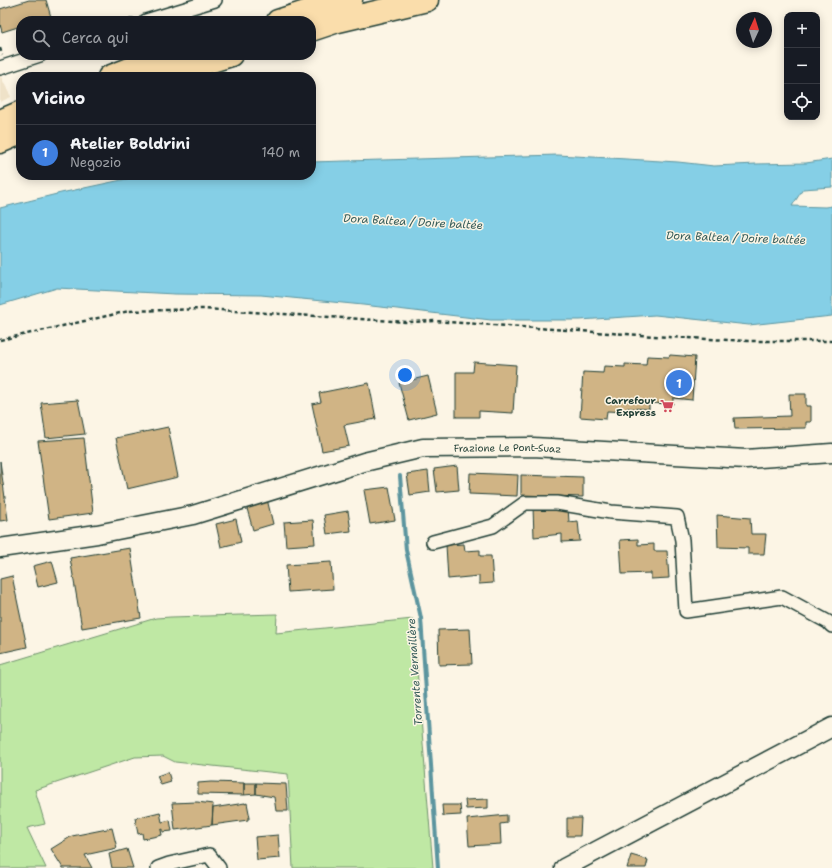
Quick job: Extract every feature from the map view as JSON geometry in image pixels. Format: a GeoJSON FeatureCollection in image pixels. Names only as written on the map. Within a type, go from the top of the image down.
{"type":"FeatureCollection","features":[{"type":"Feature","properties":{"kind":"highway"},"geometry":{"type":"LineString","coordinates":[[293,16],[327,5],[351,0]]}},
{"type":"Feature","properties":{"kind":"highway"},"geometry":{"type":"LineString","coordinates":[[316,28],[338,21],[427,0]]}},
{"type":"Feature","properties":{"kind":"highway"},"geometry":{"type":"LineString","coordinates":[[123,72],[158,60]]}},
{"type":"Feature","properties":{"kind":"highway"},"geometry":{"type":"LineString","coordinates":[[176,72],[215,60]]}},
{"type":"Feature","properties":{"kind":"highway"},"geometry":{"type":"LineString","coordinates":[[0,121],[16,114]]}},
{"type":"Feature","properties":{"kind":"highway"},"geometry":{"type":"LineString","coordinates":[[0,142],[16,135]]}},
{"type":"Feature","properties":{"kind":"main road","name":"Frazione Le Pont-Suaz"},"geometry":{"type":"LineString","coordinates":[[0,548],[97,534],[193,515],[364,462],[423,448],[533,447],[746,459],[832,453]]}},
{"type":"Feature","properties":{"kind":"main road"},"geometry":{"type":"LineString","coordinates":[[564,868],[832,727]]}},
{"type":"Feature","properties":{"kind":"street"},"geometry":{"type":"LineString","coordinates":[[162,16],[215,0]]}},
{"type":"Feature","properties":{"kind":"street"},"geometry":{"type":"LineString","coordinates":[[0,68],[25,60]]}},
{"type":"Feature","properties":{"kind":"street"},"geometry":{"type":"LineString","coordinates":[[433,542],[493,526],[525,504],[556,503],[611,512],[677,517],[682,540],[686,611],[782,597],[828,622],[832,626]]}},
{"type":"Feature","properties":{"kind":"street"},"geometry":{"type":"LineString","coordinates":[[158,868],[169,864],[210,855],[219,868]]}},
{"type":"Feature","properties":{"kind":"path"},"geometry":{"type":"LineString","coordinates":[[0,340],[129,311],[204,309],[408,322],[434,321],[669,337],[748,341],[832,341]]}},
{"type":"Feature","properties":{"kind":"shaded area"},"geometry":{"type":"Polygon","coordinates":[[[0,75],[11,97],[0,102],[0,75]]]}},
{"type":"Feature","properties":{"kind":"green space"},"geometry":{"type":"Polygon","coordinates":[[[277,614],[276,633],[413,619],[433,868],[293,868],[288,774],[175,762],[163,756],[135,757],[35,790],[45,824],[27,828],[46,868],[0,868],[0,665],[156,618],[277,614]]]}},
{"type":"Feature","properties":{"kind":"water","name":"Dora Baltea / Doire baltée"},"geometry":{"type":"Polygon","coordinates":[[[558,155],[678,162],[714,166],[806,163],[832,159],[832,187],[803,189],[792,206],[832,206],[832,316],[749,325],[655,315],[580,320],[491,320],[261,295],[175,294],[57,288],[0,305],[0,208],[122,180],[316,180],[316,162],[558,155]]]}},
{"type":"Feature","properties":{"kind":"building"},"geometry":{"type":"Polygon","coordinates":[[[29,0],[46,0],[51,16],[16,16],[16,28],[2,32],[0,24],[0,9],[29,0]]]}},
{"type":"Feature","properties":{"kind":"building"},"geometry":{"type":"Polygon","coordinates":[[[670,355],[695,357],[692,400],[673,398],[673,404],[649,403],[649,409],[627,408],[627,412],[607,411],[606,419],[580,417],[583,372],[603,373],[604,366],[625,367],[625,364],[646,365],[647,356],[669,357],[670,355]]]}},
{"type":"Feature","properties":{"kind":"building"},"geometry":{"type":"Polygon","coordinates":[[[474,362],[516,365],[513,413],[479,411],[479,417],[456,417],[456,372],[473,372],[474,362]]]}},
{"type":"Feature","properties":{"kind":"building"},"geometry":{"type":"Polygon","coordinates":[[[428,376],[437,413],[409,420],[399,383],[428,376]]]}},
{"type":"Feature","properties":{"kind":"building"},"geometry":{"type":"Polygon","coordinates":[[[369,383],[376,419],[344,425],[349,446],[322,451],[312,404],[321,402],[319,393],[369,383]]]}},
{"type":"Feature","properties":{"kind":"building"},"geometry":{"type":"Polygon","coordinates":[[[789,394],[806,394],[806,406],[811,406],[811,422],[806,422],[806,428],[735,429],[734,418],[790,416],[789,394]]]}},
{"type":"Feature","properties":{"kind":"building"},"geometry":{"type":"Polygon","coordinates":[[[78,400],[85,434],[46,438],[41,403],[78,400]]]}},
{"type":"Feature","properties":{"kind":"building"},"geometry":{"type":"Polygon","coordinates":[[[168,427],[178,477],[127,489],[116,438],[168,427]]]}},
{"type":"Feature","properties":{"kind":"building"},"geometry":{"type":"Polygon","coordinates":[[[84,438],[93,513],[49,519],[38,441],[84,438]]]}},
{"type":"Feature","properties":{"kind":"building"},"geometry":{"type":"Polygon","coordinates":[[[0,461],[8,520],[0,521],[0,461]]]}},
{"type":"Feature","properties":{"kind":"building"},"geometry":{"type":"Polygon","coordinates":[[[457,466],[459,490],[437,492],[434,469],[457,466]]]}},
{"type":"Feature","properties":{"kind":"building"},"geometry":{"type":"Polygon","coordinates":[[[428,471],[430,492],[410,495],[407,474],[428,471]]]}},
{"type":"Feature","properties":{"kind":"building"},"geometry":{"type":"Polygon","coordinates":[[[470,473],[518,475],[517,496],[469,494],[470,473]]]}},
{"type":"Feature","properties":{"kind":"building"},"geometry":{"type":"Polygon","coordinates":[[[521,475],[583,477],[583,497],[521,495],[521,475]]]}},
{"type":"Feature","properties":{"kind":"building"},"geometry":{"type":"Polygon","coordinates":[[[389,487],[395,520],[370,524],[364,490],[389,487]]]}},
{"type":"Feature","properties":{"kind":"building"},"geometry":{"type":"Polygon","coordinates":[[[267,499],[273,524],[253,530],[246,505],[267,499]]]}},
{"type":"Feature","properties":{"kind":"building"},"geometry":{"type":"Polygon","coordinates":[[[533,507],[568,508],[569,522],[578,521],[580,541],[562,542],[562,534],[534,537],[533,507]]]}},
{"type":"Feature","properties":{"kind":"building"},"geometry":{"type":"Polygon","coordinates":[[[348,511],[351,531],[327,534],[324,515],[348,511]]]}},
{"type":"Feature","properties":{"kind":"building"},"geometry":{"type":"Polygon","coordinates":[[[717,515],[750,518],[751,534],[766,534],[764,554],[748,554],[748,548],[718,547],[717,515]]]}},
{"type":"Feature","properties":{"kind":"building"},"geometry":{"type":"Polygon","coordinates":[[[236,519],[241,542],[221,547],[216,524],[236,519]]]}},
{"type":"Feature","properties":{"kind":"building"},"geometry":{"type":"Polygon","coordinates":[[[313,520],[315,544],[286,546],[284,522],[313,520]]]}},
{"type":"Feature","properties":{"kind":"building"},"geometry":{"type":"Polygon","coordinates":[[[638,539],[638,545],[654,544],[654,551],[667,551],[669,578],[651,579],[651,573],[622,574],[620,540],[638,539]]]}},
{"type":"Feature","properties":{"kind":"building"},"geometry":{"type":"Polygon","coordinates":[[[464,544],[465,551],[480,550],[480,556],[491,556],[493,583],[479,584],[479,576],[448,579],[446,545],[464,544]]]}},
{"type":"Feature","properties":{"kind":"building"},"geometry":{"type":"Polygon","coordinates":[[[130,548],[141,618],[82,628],[70,558],[130,548]]]}},
{"type":"Feature","properties":{"kind":"building"},"geometry":{"type":"Polygon","coordinates":[[[52,561],[58,582],[38,587],[33,566],[52,561]]]}},
{"type":"Feature","properties":{"kind":"building"},"geometry":{"type":"Polygon","coordinates":[[[331,562],[333,589],[288,592],[286,565],[331,562]]]}},
{"type":"Feature","properties":{"kind":"building"},"geometry":{"type":"Polygon","coordinates":[[[12,576],[27,647],[0,653],[0,579],[12,576]]]}},
{"type":"Feature","properties":{"kind":"building"},"geometry":{"type":"Polygon","coordinates":[[[470,629],[472,664],[439,665],[438,630],[470,629]]]}},
{"type":"Feature","properties":{"kind":"building"},"geometry":{"type":"Polygon","coordinates":[[[168,772],[171,782],[161,785],[157,776],[168,772]]]}},
{"type":"Feature","properties":{"kind":"building"},"geometry":{"type":"Polygon","coordinates":[[[198,783],[244,783],[244,795],[198,794],[198,783]]]}},
{"type":"Feature","properties":{"kind":"building"},"geometry":{"type":"Polygon","coordinates":[[[244,783],[256,783],[256,794],[244,795],[244,783]]]}},
{"type":"Feature","properties":{"kind":"building"},"geometry":{"type":"Polygon","coordinates":[[[256,783],[286,784],[288,811],[276,811],[274,797],[256,794],[256,783]]]}},
{"type":"Feature","properties":{"kind":"building"},"geometry":{"type":"Polygon","coordinates":[[[488,799],[488,808],[466,809],[465,800],[488,799]]]}},
{"type":"Feature","properties":{"kind":"building"},"geometry":{"type":"Polygon","coordinates":[[[197,802],[213,804],[212,825],[175,830],[172,803],[197,802]]]}},
{"type":"Feature","properties":{"kind":"building"},"geometry":{"type":"Polygon","coordinates":[[[247,803],[250,818],[248,818],[248,820],[212,825],[213,808],[247,803]]]}},
{"type":"Feature","properties":{"kind":"building"},"geometry":{"type":"Polygon","coordinates":[[[442,805],[460,805],[461,815],[443,816],[442,805]]]}},
{"type":"Feature","properties":{"kind":"building"},"geometry":{"type":"Polygon","coordinates":[[[160,812],[162,822],[170,820],[172,831],[163,832],[163,829],[161,830],[162,835],[143,839],[142,833],[138,834],[135,818],[160,812]]]}},
{"type":"Feature","properties":{"kind":"building"},"geometry":{"type":"Polygon","coordinates":[[[507,815],[507,823],[500,824],[501,844],[469,846],[467,819],[507,815]]]}},
{"type":"Feature","properties":{"kind":"building"},"geometry":{"type":"Polygon","coordinates":[[[567,818],[581,818],[580,836],[567,836],[567,818]]]}},
{"type":"Feature","properties":{"kind":"building"},"geometry":{"type":"Polygon","coordinates":[[[112,828],[117,848],[85,855],[92,868],[63,868],[51,849],[72,836],[112,828]]]}},
{"type":"Feature","properties":{"kind":"building"},"geometry":{"type":"Polygon","coordinates":[[[278,835],[280,858],[257,860],[255,837],[278,835]]]}},
{"type":"Feature","properties":{"kind":"building"},"geometry":{"type":"Polygon","coordinates":[[[127,849],[133,868],[112,868],[109,854],[127,849]]]}},
{"type":"Feature","properties":{"kind":"building"},"geometry":{"type":"Polygon","coordinates":[[[631,855],[648,860],[646,868],[627,868],[631,855]]]}},
{"type":"Feature","properties":{"kind":"waterway","name":"Torrente Vernaillère"},"geometry":{"type":"LineString","coordinates":[[400,476],[406,550],[421,618],[438,868]]}},
{"type":"Feature","properties":{"kind":"place","name":"Atelier Boldrini"},"geometry":{"type":"Point","coordinates":[679,383]}},
{"type":"Feature","properties":{"kind":"place","name":"Carrefour Express"},"geometry":{"type":"Point","coordinates":[667,406]}}]}
